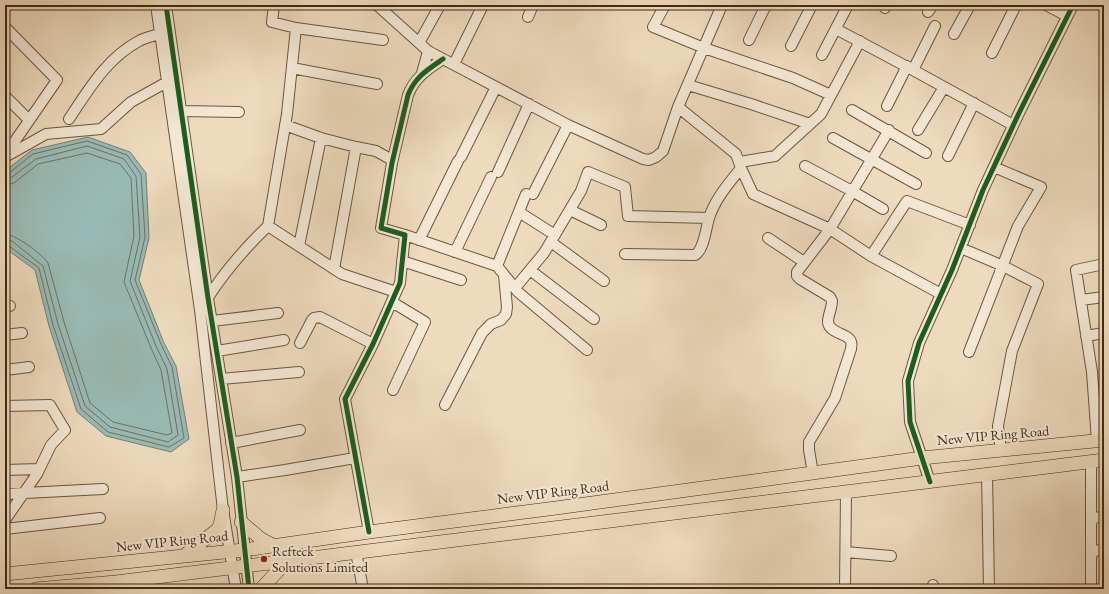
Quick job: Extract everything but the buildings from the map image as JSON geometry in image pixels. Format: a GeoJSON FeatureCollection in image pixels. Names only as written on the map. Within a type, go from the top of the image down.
{"type":"FeatureCollection","features":[{"type":"Feature","properties":{"kind":"main road","name":"New VIP Ring Road"},"geometry":{"type":"LineString","coordinates":[[5,574],[244,550],[922,458],[1101,440]]}},
{"type":"Feature","properties":{"kind":"main road"},"geometry":{"type":"LineString","coordinates":[[36,589],[116,582],[1104,460]]}},
{"type":"Feature","properties":{"kind":"main road"},"geometry":{"type":"LineString","coordinates":[[556,508],[559,527]]}},
{"type":"Feature","properties":{"kind":"main road"},"geometry":{"type":"LineString","coordinates":[[183,556],[217,530],[220,525],[223,510]]}},
{"type":"Feature","properties":{"kind":"main road"},"geometry":{"type":"LineString","coordinates":[[241,522],[261,539],[274,546]]}},
{"type":"Feature","properties":{"kind":"main road"},"geometry":{"type":"LineString","coordinates":[[421,525],[424,544]]}},
{"type":"Feature","properties":{"kind":"main road"},"geometry":{"type":"LineString","coordinates":[[261,589],[287,561]]}},
{"type":"Feature","properties":{"kind":"street"},"geometry":{"type":"LineString","coordinates":[[156,5],[160,34],[180,111],[237,477],[249,589]]}},
{"type":"Feature","properties":{"kind":"street"},"geometry":{"type":"LineString","coordinates":[[166,5],[172,82],[223,510],[231,551],[236,589]]}},
{"type":"Feature","properties":{"kind":"street"},"geometry":{"type":"LineString","coordinates":[[274,5],[272,22],[296,28],[383,40]]}},
{"type":"Feature","properties":{"kind":"street"},"geometry":{"type":"LineString","coordinates":[[377,5],[428,51],[568,126],[643,159],[649,160],[656,157],[663,151],[678,106],[722,5]]}},
{"type":"Feature","properties":{"kind":"street"},"geometry":{"type":"LineString","coordinates":[[419,42],[440,5]]}},
{"type":"Feature","properties":{"kind":"street"},"geometry":{"type":"LineString","coordinates":[[454,64],[483,5]]}},
{"type":"Feature","properties":{"kind":"street"},"geometry":{"type":"LineString","coordinates":[[528,17],[533,5]]}},
{"type":"Feature","properties":{"kind":"street"},"geometry":{"type":"LineString","coordinates":[[665,5],[653,27],[704,48],[793,78],[831,96]]}},
{"type":"Feature","properties":{"kind":"street"},"geometry":{"type":"LineString","coordinates":[[749,40],[766,5]]}},
{"type":"Feature","properties":{"kind":"street"},"geometry":{"type":"LineString","coordinates":[[790,46],[812,5]]}},
{"type":"Feature","properties":{"kind":"street"},"geometry":{"type":"LineString","coordinates":[[822,55],[848,5]]}},
{"type":"Feature","properties":{"kind":"street"},"geometry":{"type":"LineString","coordinates":[[954,34],[970,5]]}},
{"type":"Feature","properties":{"kind":"street"},"geometry":{"type":"LineString","coordinates":[[992,53],[1016,5]]}},
{"type":"Feature","properties":{"kind":"street"},"geometry":{"type":"LineString","coordinates":[[1046,5],[1067,16]]}},
{"type":"Feature","properties":{"kind":"street"},"geometry":{"type":"LineString","coordinates":[[930,482],[910,422],[908,381],[919,343],[1013,125],[1073,5]]}},
{"type":"Feature","properties":{"kind":"street"},"geometry":{"type":"LineString","coordinates":[[887,106],[935,26]]}},
{"type":"Feature","properties":{"kind":"street"},"geometry":{"type":"LineString","coordinates":[[5,27],[57,80],[5,156]]}},
{"type":"Feature","properties":{"kind":"street"},"geometry":{"type":"LineString","coordinates":[[200,310],[221,277],[245,248],[268,226],[285,125],[296,28]]}},
{"type":"Feature","properties":{"kind":"street"},"geometry":{"type":"LineString","coordinates":[[836,29],[1013,125]]}},
{"type":"Feature","properties":{"kind":"street"},"geometry":{"type":"LineString","coordinates":[[69,119],[94,81],[110,63],[141,40],[160,34]]}},
{"type":"Feature","properties":{"kind":"street"},"geometry":{"type":"LineString","coordinates":[[625,254],[695,255],[698,253],[709,218],[721,194],[740,165],[775,156],[821,114],[860,41]]}},
{"type":"Feature","properties":{"kind":"street"},"geometry":{"type":"LineString","coordinates":[[422,73],[428,51]]}},
{"type":"Feature","properties":{"kind":"street"},"geometry":{"type":"LineString","coordinates":[[443,59],[422,73],[411,87],[408,95],[392,160],[381,228],[498,266],[518,292],[587,350]]}},
{"type":"Feature","properties":{"kind":"street"},"geometry":{"type":"LineString","coordinates":[[292,68],[376,84]]}},
{"type":"Feature","properties":{"kind":"street"},"geometry":{"type":"LineString","coordinates":[[5,156],[46,134],[101,130],[132,102],[172,82]]}},
{"type":"Feature","properties":{"kind":"street"},"geometry":{"type":"LineString","coordinates":[[688,85],[810,124]]}},
{"type":"Feature","properties":{"kind":"street"},"geometry":{"type":"LineString","coordinates":[[419,240],[496,87]]}},
{"type":"Feature","properties":{"kind":"street"},"geometry":{"type":"LineString","coordinates":[[918,130],[944,87]]}},
{"type":"Feature","properties":{"kind":"street"},"geometry":{"type":"LineString","coordinates":[[5,96],[29,120]]}},
{"type":"Feature","properties":{"kind":"street"},"geometry":{"type":"LineString","coordinates":[[948,156],[974,103]]}},
{"type":"Feature","properties":{"kind":"street"},"geometry":{"type":"LineString","coordinates":[[455,252],[529,104]]}},
{"type":"Feature","properties":{"kind":"street"},"geometry":{"type":"LineString","coordinates":[[678,106],[736,154],[753,194],[830,229],[871,256],[941,294]]}},
{"type":"Feature","properties":{"kind":"street"},"geometry":{"type":"LineString","coordinates":[[852,110],[889,130],[926,153]]}},
{"type":"Feature","properties":{"kind":"street"},"geometry":{"type":"LineString","coordinates":[[180,111],[239,112]]}},
{"type":"Feature","properties":{"kind":"street"},"geometry":{"type":"LineString","coordinates":[[285,125],[322,138],[376,151],[392,160]]}},
{"type":"Feature","properties":{"kind":"street"},"geometry":{"type":"LineString","coordinates":[[498,266],[519,212],[568,126]]}},
{"type":"Feature","properties":{"kind":"street"},"geometry":{"type":"LineString","coordinates":[[813,473],[808,442],[835,398],[852,342],[830,327],[828,322],[832,301],[830,297],[800,279],[797,276],[797,272],[830,229],[889,130]]}},
{"type":"Feature","properties":{"kind":"street"},"geometry":{"type":"LineString","coordinates":[[299,246],[322,138]]}},
{"type":"Feature","properties":{"kind":"street"},"geometry":{"type":"LineString","coordinates":[[833,138],[916,184]]}},
{"type":"Feature","properties":{"kind":"street"},"geometry":{"type":"LineString","coordinates":[[334,269],[356,146]]}},
{"type":"Feature","properties":{"kind":"street"},"geometry":{"type":"LineString","coordinates":[[376,151],[396,146]]}},
{"type":"Feature","properties":{"kind":"street"},"geometry":{"type":"LineString","coordinates":[[805,166],[882,209]]}},
{"type":"Feature","properties":{"kind":"street"},"geometry":{"type":"LineString","coordinates":[[969,352],[1018,226],[1041,187],[994,167]]}},
{"type":"Feature","properties":{"kind":"street"},"geometry":{"type":"LineString","coordinates":[[515,288],[544,253],[581,191],[588,172],[625,187],[628,216],[709,218]]}},
{"type":"Feature","properties":{"kind":"street"},"geometry":{"type":"LineString","coordinates":[[871,256],[907,202],[970,225]]}},
{"type":"Feature","properties":{"kind":"street"},"geometry":{"type":"LineString","coordinates":[[570,210],[601,225]]}},
{"type":"Feature","properties":{"kind":"street"},"geometry":{"type":"LineString","coordinates":[[519,212],[553,238],[604,281]]}},
{"type":"Feature","properties":{"kind":"street"},"geometry":{"type":"LineString","coordinates":[[268,226],[342,274],[394,297],[425,322],[393,390]]}},
{"type":"Feature","properties":{"kind":"street"},"geometry":{"type":"LineString","coordinates":[[369,532],[345,399],[373,344],[400,283],[405,235]]}},
{"type":"Feature","properties":{"kind":"street"},"geometry":{"type":"LineString","coordinates":[[768,238],[804,262]]}},
{"type":"Feature","properties":{"kind":"street"},"geometry":{"type":"LineString","coordinates":[[961,248],[1003,266],[1038,284],[1012,351],[998,426],[1001,450]]}},
{"type":"Feature","properties":{"kind":"street"},"geometry":{"type":"LineString","coordinates":[[402,261],[461,280]]}},
{"type":"Feature","properties":{"kind":"street"},"geometry":{"type":"LineString","coordinates":[[1101,440],[1076,270],[1104,264]]}},
{"type":"Feature","properties":{"kind":"street"},"geometry":{"type":"LineString","coordinates":[[530,270],[594,319]]}},
{"type":"Feature","properties":{"kind":"street"},"geometry":{"type":"LineString","coordinates":[[445,405],[482,333],[491,324],[501,320],[506,314],[507,307],[504,274]]}},
{"type":"Feature","properties":{"kind":"street"},"geometry":{"type":"LineString","coordinates":[[1081,300],[1104,297]]}},
{"type":"Feature","properties":{"kind":"street"},"geometry":{"type":"LineString","coordinates":[[212,320],[278,313]]}},
{"type":"Feature","properties":{"kind":"street"},"geometry":{"type":"LineString","coordinates":[[300,343],[312,320],[320,317],[373,344]]}},
{"type":"Feature","properties":{"kind":"street"},"geometry":{"type":"LineString","coordinates":[[5,335],[22,333]]}},
{"type":"Feature","properties":{"kind":"street"},"geometry":{"type":"LineString","coordinates":[[1086,336],[1104,333]]}},
{"type":"Feature","properties":{"kind":"street"},"geometry":{"type":"LineString","coordinates":[[217,351],[284,340]]}},
{"type":"Feature","properties":{"kind":"street"},"geometry":{"type":"LineString","coordinates":[[5,370],[29,367]]}},
{"type":"Feature","properties":{"kind":"street"},"geometry":{"type":"LineString","coordinates":[[221,379],[298,372]]}},
{"type":"Feature","properties":{"kind":"street"},"geometry":{"type":"LineString","coordinates":[[5,406],[50,406],[65,430],[50,445],[39,469],[5,520]]}},
{"type":"Feature","properties":{"kind":"street"},"geometry":{"type":"LineString","coordinates":[[232,444],[300,430]]}},
{"type":"Feature","properties":{"kind":"street"},"geometry":{"type":"LineString","coordinates":[[237,477],[355,458]]}},
{"type":"Feature","properties":{"kind":"street"},"geometry":{"type":"LineString","coordinates":[[1091,462],[1091,589]]}},
{"type":"Feature","properties":{"kind":"street"},"geometry":{"type":"LineString","coordinates":[[5,470],[39,469]]}},
{"type":"Feature","properties":{"kind":"street"},"geometry":{"type":"LineString","coordinates":[[987,474],[989,589]]}},
{"type":"Feature","properties":{"kind":"street"},"geometry":{"type":"LineString","coordinates":[[5,494],[103,489]]}},
{"type":"Feature","properties":{"kind":"street"},"geometry":{"type":"LineString","coordinates":[[846,492],[846,589]]}},
{"type":"Feature","properties":{"kind":"street"},"geometry":{"type":"LineString","coordinates":[[1091,518],[1104,517]]}},
{"type":"Feature","properties":{"kind":"street"},"geometry":{"type":"LineString","coordinates":[[5,529],[100,518]]}},
{"type":"Feature","properties":{"kind":"street"},"geometry":{"type":"LineString","coordinates":[[1091,551],[1104,550]]}},
{"type":"Feature","properties":{"kind":"street"},"geometry":{"type":"LineString","coordinates":[[356,552],[363,589]]}},
{"type":"Feature","properties":{"kind":"street"},"geometry":{"type":"LineString","coordinates":[[846,552],[891,556]]}},
{"type":"Feature","properties":{"kind":"water"},"geometry":{"type":"Polygon","coordinates":[[[88,137],[130,152],[146,173],[149,238],[139,280],[164,343],[176,366],[189,439],[171,452],[106,436],[77,412],[49,326],[35,270],[5,248],[5,171],[32,150],[88,137]]]}},
{"type":"Feature","properties":{"kind":"cycle path"},"geometry":{"type":"LineString","coordinates":[[166,5],[208,298],[237,477],[249,589]]}},
{"type":"Feature","properties":{"kind":"cycle path"},"geometry":{"type":"LineString","coordinates":[[930,482],[910,422],[908,381],[919,343],[952,270],[983,190],[1019,113],[1073,5]]}},
{"type":"Feature","properties":{"kind":"cycle path"},"geometry":{"type":"LineString","coordinates":[[369,532],[345,399],[373,344],[400,283],[405,235],[381,228],[392,163],[408,95],[414,83],[427,70],[443,59]]}},
{"type":"Feature","properties":{"kind":"place","name":"Refteck Solutions Limited"},"geometry":{"type":"Point","coordinates":[264,559]}}]}
